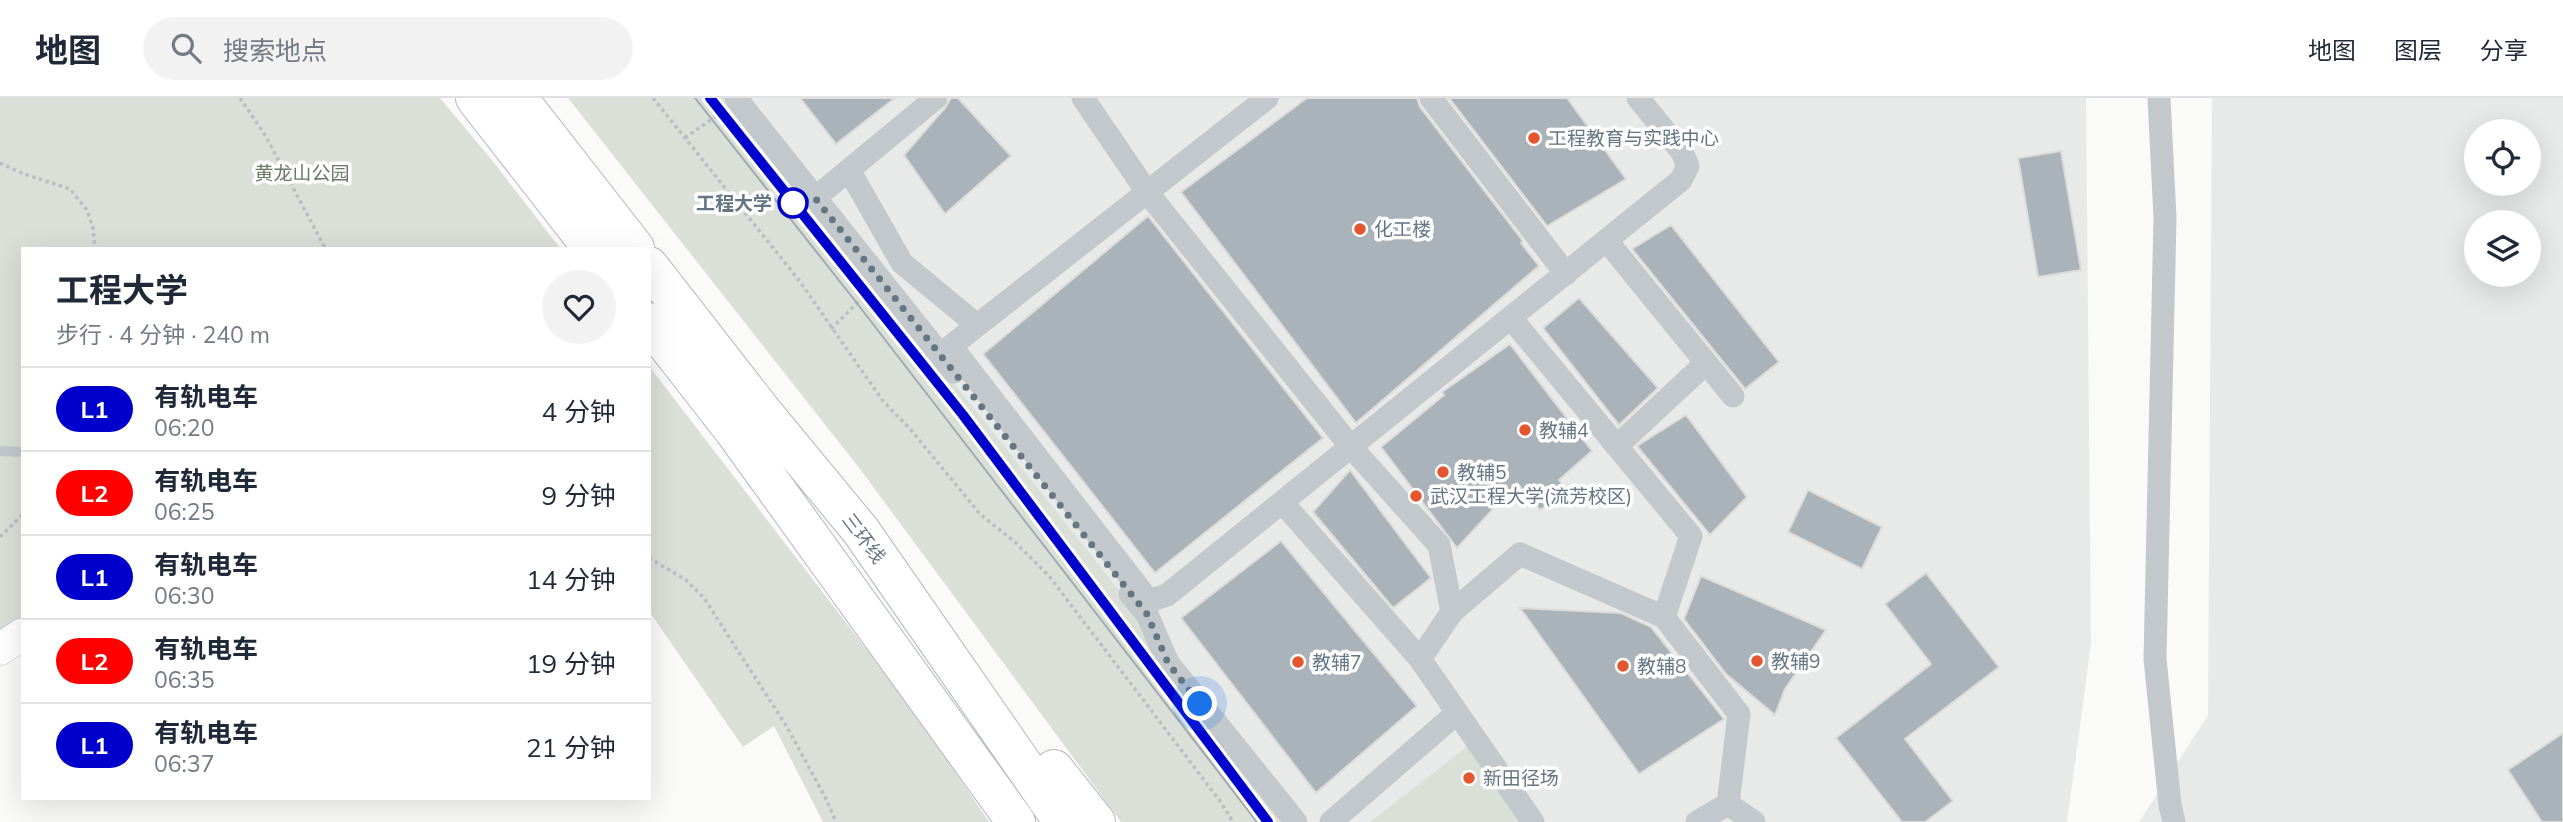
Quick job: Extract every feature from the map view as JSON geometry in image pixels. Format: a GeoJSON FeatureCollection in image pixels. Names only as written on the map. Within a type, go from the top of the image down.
{"type":"FeatureCollection","features":[{"type":"Feature","properties":{"kind":"highway"},"geometry":{"type":"LineString","coordinates":[[475,98],[591,247]]}},
{"type":"Feature","properties":{"kind":"highway"},"geometry":{"type":"LineString","coordinates":[[518,98],[634,247]]}},
{"type":"Feature","properties":{"kind":"highway","name":"三环线"},"geometry":{"type":"LineString","coordinates":[[651,269],[762,411],[861,531],[1063,822]]}},
{"type":"Feature","properties":{"kind":"highway"},"geometry":{"type":"LineString","coordinates":[[651,325],[734,431],[1016,822]]}},
{"type":"Feature","properties":{"kind":"highway"},"geometry":{"type":"LineString","coordinates":[[861,531],[1096,822]]}},
{"type":"Feature","properties":{"kind":"street"},"geometry":{"type":"LineString","coordinates":[[736,98],[1147,614],[1168,663],[1296,822]]}},
{"type":"Feature","properties":{"kind":"street"},"geometry":{"type":"LineString","coordinates":[[1267,98],[951,346],[1149,601],[1167,595],[1681,180],[1688,166],[1682,152],[1638,98]]}},
{"type":"Feature","properties":{"kind":"street"},"geometry":{"type":"LineString","coordinates":[[1431,98],[1566,274]]}},
{"type":"Feature","properties":{"kind":"street"},"geometry":{"type":"LineString","coordinates":[[2159,98],[2165,218],[2155,659],[2174,822]]}},
{"type":"Feature","properties":{"kind":"street"},"geometry":{"type":"LineString","coordinates":[[1091,100],[1147,192],[1350,447],[1439,545],[1452,612]]}},
{"type":"Feature","properties":{"kind":"street"},"geometry":{"type":"LineString","coordinates":[[815,198],[921,103]]}},
{"type":"Feature","properties":{"kind":"street"},"geometry":{"type":"LineString","coordinates":[[849,170],[902,263],[977,325]]}},
{"type":"Feature","properties":{"kind":"street"},"geometry":{"type":"LineString","coordinates":[[1607,241],[1733,396]]}},
{"type":"Feature","properties":{"kind":"street"},"geometry":{"type":"LineString","coordinates":[[881,281],[902,263]]}},
{"type":"Feature","properties":{"kind":"street"},"geometry":{"type":"LineString","coordinates":[[1511,318],[1691,536],[1664,617]]}},
{"type":"Feature","properties":{"kind":"street"},"geometry":{"type":"LineString","coordinates":[[1617,446],[1706,363]]}},
{"type":"Feature","properties":{"kind":"street"},"geometry":{"type":"LineString","coordinates":[[1282,502],[1420,659],[1533,822]]}},
{"type":"Feature","properties":{"kind":"street"},"geometry":{"type":"LineString","coordinates":[[1420,659],[1452,612],[1520,554],[1664,617],[1739,714],[1728,803]]}},
{"type":"Feature","properties":{"kind":"street"},"geometry":{"type":"LineString","coordinates":[[0,649],[21,635]]}},
{"type":"Feature","properties":{"kind":"street"},"geometry":{"type":"LineString","coordinates":[[1331,822],[1457,713]]}},
{"type":"Feature","properties":{"kind":"street"},"geometry":{"type":"LineString","coordinates":[[1696,822],[1728,803]]}},
{"type":"Feature","properties":{"kind":"street"},"geometry":{"type":"LineString","coordinates":[[1728,803],[1754,822]]}},
{"type":"Feature","properties":{"kind":"lane"},"geometry":{"type":"LineString","coordinates":[[0,451],[21,452]]}},
{"type":"Feature","properties":{"kind":"path"},"geometry":{"type":"LineString","coordinates":[[240,98],[265,135],[323,247]]}},
{"type":"Feature","properties":{"kind":"path"},"geometry":{"type":"LineString","coordinates":[[653,98],[798,279],[883,401],[911,430],[980,514],[1016,543],[1049,576],[1220,801],[1233,822]]}},
{"type":"Feature","properties":{"kind":"path"},"geometry":{"type":"LineString","coordinates":[[685,138],[736,98]]}},
{"type":"Feature","properties":{"kind":"path"},"geometry":{"type":"LineString","coordinates":[[0,163],[70,189],[87,210],[93,228],[95,247]]}},
{"type":"Feature","properties":{"kind":"path"},"geometry":{"type":"LineString","coordinates":[[831,329],[856,302],[881,281]]}},
{"type":"Feature","properties":{"kind":"path"},"geometry":{"type":"LineString","coordinates":[[0,537],[21,516]]}},
{"type":"Feature","properties":{"kind":"path"},"geometry":{"type":"LineString","coordinates":[[651,559],[685,580],[704,598],[787,727],[836,822]]}},
{"type":"Feature","properties":{"kind":"shaded area","name":"武汉工程大学(流芳校区)"},"geometry":{"type":"Polygon","coordinates":[[[727,98],[2086,98],[2091,644],[2067,822],[1304,822],[727,98]]]}},
{"type":"Feature","properties":{"kind":"shaded area"},"geometry":{"type":"Polygon","coordinates":[[[2212,98],[2563,98],[2563,822],[2139,822],[2208,715],[2212,98]]]}},
{"type":"Feature","properties":{"kind":"green space","name":"黄龙山公园"},"geometry":{"type":"Polygon","coordinates":[[[0,98],[440,98],[559,247],[21,247],[21,625],[0,638],[0,98]]]}},
{"type":"Feature","properties":{"kind":"green space"},"geometry":{"type":"Polygon","coordinates":[[[568,98],[727,98],[1304,822],[1121,822],[860,469],[568,98]]]}},
{"type":"Feature","properties":{"kind":"green space"},"geometry":{"type":"Polygon","coordinates":[[[651,369],[917,715],[989,822],[823,822],[774,726],[743,747],[651,614],[651,369]]]}},
{"type":"Feature","properties":{"kind":"green space","name":"新田径场"},"geometry":{"type":"Polygon","coordinates":[[[1482,735],[1543,822],[1370,822],[1482,735]]]}},
{"type":"Feature","properties":{"kind":"building"},"geometry":{"type":"Polygon","coordinates":[[[800,98],[895,98],[836,144],[800,98]]]}},
{"type":"Feature","properties":{"kind":"building"},"geometry":{"type":"Polygon","coordinates":[[[951,98],[958,98],[1011,156],[945,214],[904,155],[951,98]]]}},
{"type":"Feature","properties":{"kind":"building","name":"化工楼"},"geometry":{"type":"Polygon","coordinates":[[[1307,98],[1417,98],[1420,107],[1523,241],[1521,243],[1539,266],[1356,423],[1181,192],[1307,98]]]}},
{"type":"Feature","properties":{"kind":"building","name":"工程教育与实践中心"},"geometry":{"type":"Polygon","coordinates":[[[1449,98],[1567,98],[1626,179],[1547,226],[1449,98]]]}},
{"type":"Feature","properties":{"kind":"building"},"geometry":{"type":"Polygon","coordinates":[[[2061,151],[2081,270],[2038,277],[2018,158],[2061,151]]]}},
{"type":"Feature","properties":{"kind":"building"},"geometry":{"type":"Polygon","coordinates":[[[1148,216],[1323,438],[1155,573],[983,354],[1148,216]]]}},
{"type":"Feature","properties":{"kind":"building"},"geometry":{"type":"Polygon","coordinates":[[[1671,225],[1779,362],[1745,389],[1632,249],[1671,225]]]}},
{"type":"Feature","properties":{"kind":"building"},"geometry":{"type":"Polygon","coordinates":[[[1579,298],[1658,388],[1619,425],[1543,328],[1579,298]]]}},
{"type":"Feature","properties":{"kind":"building"},"geometry":{"type":"Polygon","coordinates":[[[1510,344],[1592,451],[1559,480],[1568,492],[1540,510],[1517,483],[1457,548],[1381,447],[1444,395],[1442,392],[1510,344]]]}},
{"type":"Feature","properties":{"kind":"building"},"geometry":{"type":"Polygon","coordinates":[[[1686,415],[1747,497],[1710,535],[1637,446],[1686,415]]]}},
{"type":"Feature","properties":{"kind":"building"},"geometry":{"type":"Polygon","coordinates":[[[1350,470],[1431,578],[1393,608],[1313,512],[1350,470]]]}},
{"type":"Feature","properties":{"kind":"building"},"geometry":{"type":"Polygon","coordinates":[[[1808,490],[1882,527],[1862,569],[1788,532],[1808,490]]]}},
{"type":"Feature","properties":{"kind":"building","name":"教辅7"},"geometry":{"type":"Polygon","coordinates":[[[1281,541],[1417,706],[1316,793],[1181,618],[1281,541]]]}},
{"type":"Feature","properties":{"kind":"building"},"geometry":{"type":"Polygon","coordinates":[[[1926,573],[1999,667],[1905,739],[1953,801],[1925,822],[1902,822],[1836,738],[1931,664],[1885,604],[1926,573]]]}},
{"type":"Feature","properties":{"kind":"building","name":"教辅9"},"geometry":{"type":"Polygon","coordinates":[[[1701,576],[1826,630],[1785,689],[1775,715],[1726,674],[1684,619],[1701,576]]]}},
{"type":"Feature","properties":{"kind":"building","name":"教辅8"},"geometry":{"type":"Polygon","coordinates":[[[1520,608],[1621,613],[1651,627],[1724,719],[1639,774],[1520,608]]]}},
{"type":"Feature","properties":{"kind":"building"},"geometry":{"type":"Polygon","coordinates":[[[2563,733],[2563,822],[2542,822],[2508,770],[2563,733]]]}},
{"type":"Feature","properties":{"kind":"tram line"},"geometry":{"type":"LineString","coordinates":[[695,98],[1257,822]]}},
{"type":"Feature","properties":{"kind":"tram line"},"geometry":{"type":"LineString","coordinates":[[710,98],[963,415],[1197,727]]}},
{"type":"Feature","properties":{"kind":"tram line","name":"L1"},"geometry":{"type":"LineString","coordinates":[[710,98],[963,415],[1268,822]]}},
{"type":"Feature","properties":{"kind":"place","name":"工程教育与实践中心"},"geometry":{"type":"Point","coordinates":[1534,138]}},
{"type":"Feature","properties":{"kind":"place","name":"工程大学"},"geometry":{"type":"Point","coordinates":[793,203]}},
{"type":"Feature","properties":{"kind":"place","name":"化工楼"},"geometry":{"type":"Point","coordinates":[1360,229]}},
{"type":"Feature","properties":{"kind":"place","name":"教辅4"},"geometry":{"type":"Point","coordinates":[1525,430]}},
{"type":"Feature","properties":{"kind":"place","name":"教辅5"},"geometry":{"type":"Point","coordinates":[1443,472]}},
{"type":"Feature","properties":{"kind":"place","name":"武汉工程大学(流芳校区)"},"geometry":{"type":"Point","coordinates":[1416,496]}},
{"type":"Feature","properties":{"kind":"place","name":"教辅9"},"geometry":{"type":"Point","coordinates":[1757,661]}},
{"type":"Feature","properties":{"kind":"place","name":"教辅7"},"geometry":{"type":"Point","coordinates":[1298,662]}},
{"type":"Feature","properties":{"kind":"place","name":"教辅8"},"geometry":{"type":"Point","coordinates":[1623,666]}},
{"type":"Feature","properties":{"kind":"place","name":"新田径场"},"geometry":{"type":"Point","coordinates":[1469,778]}},
{"type":"Feature","properties":{"kind":"route"},"geometry":{"type":"LineString","coordinates":[[793,203],[815,198],[1147,614],[1168,663],[1200,704]]}}]}
